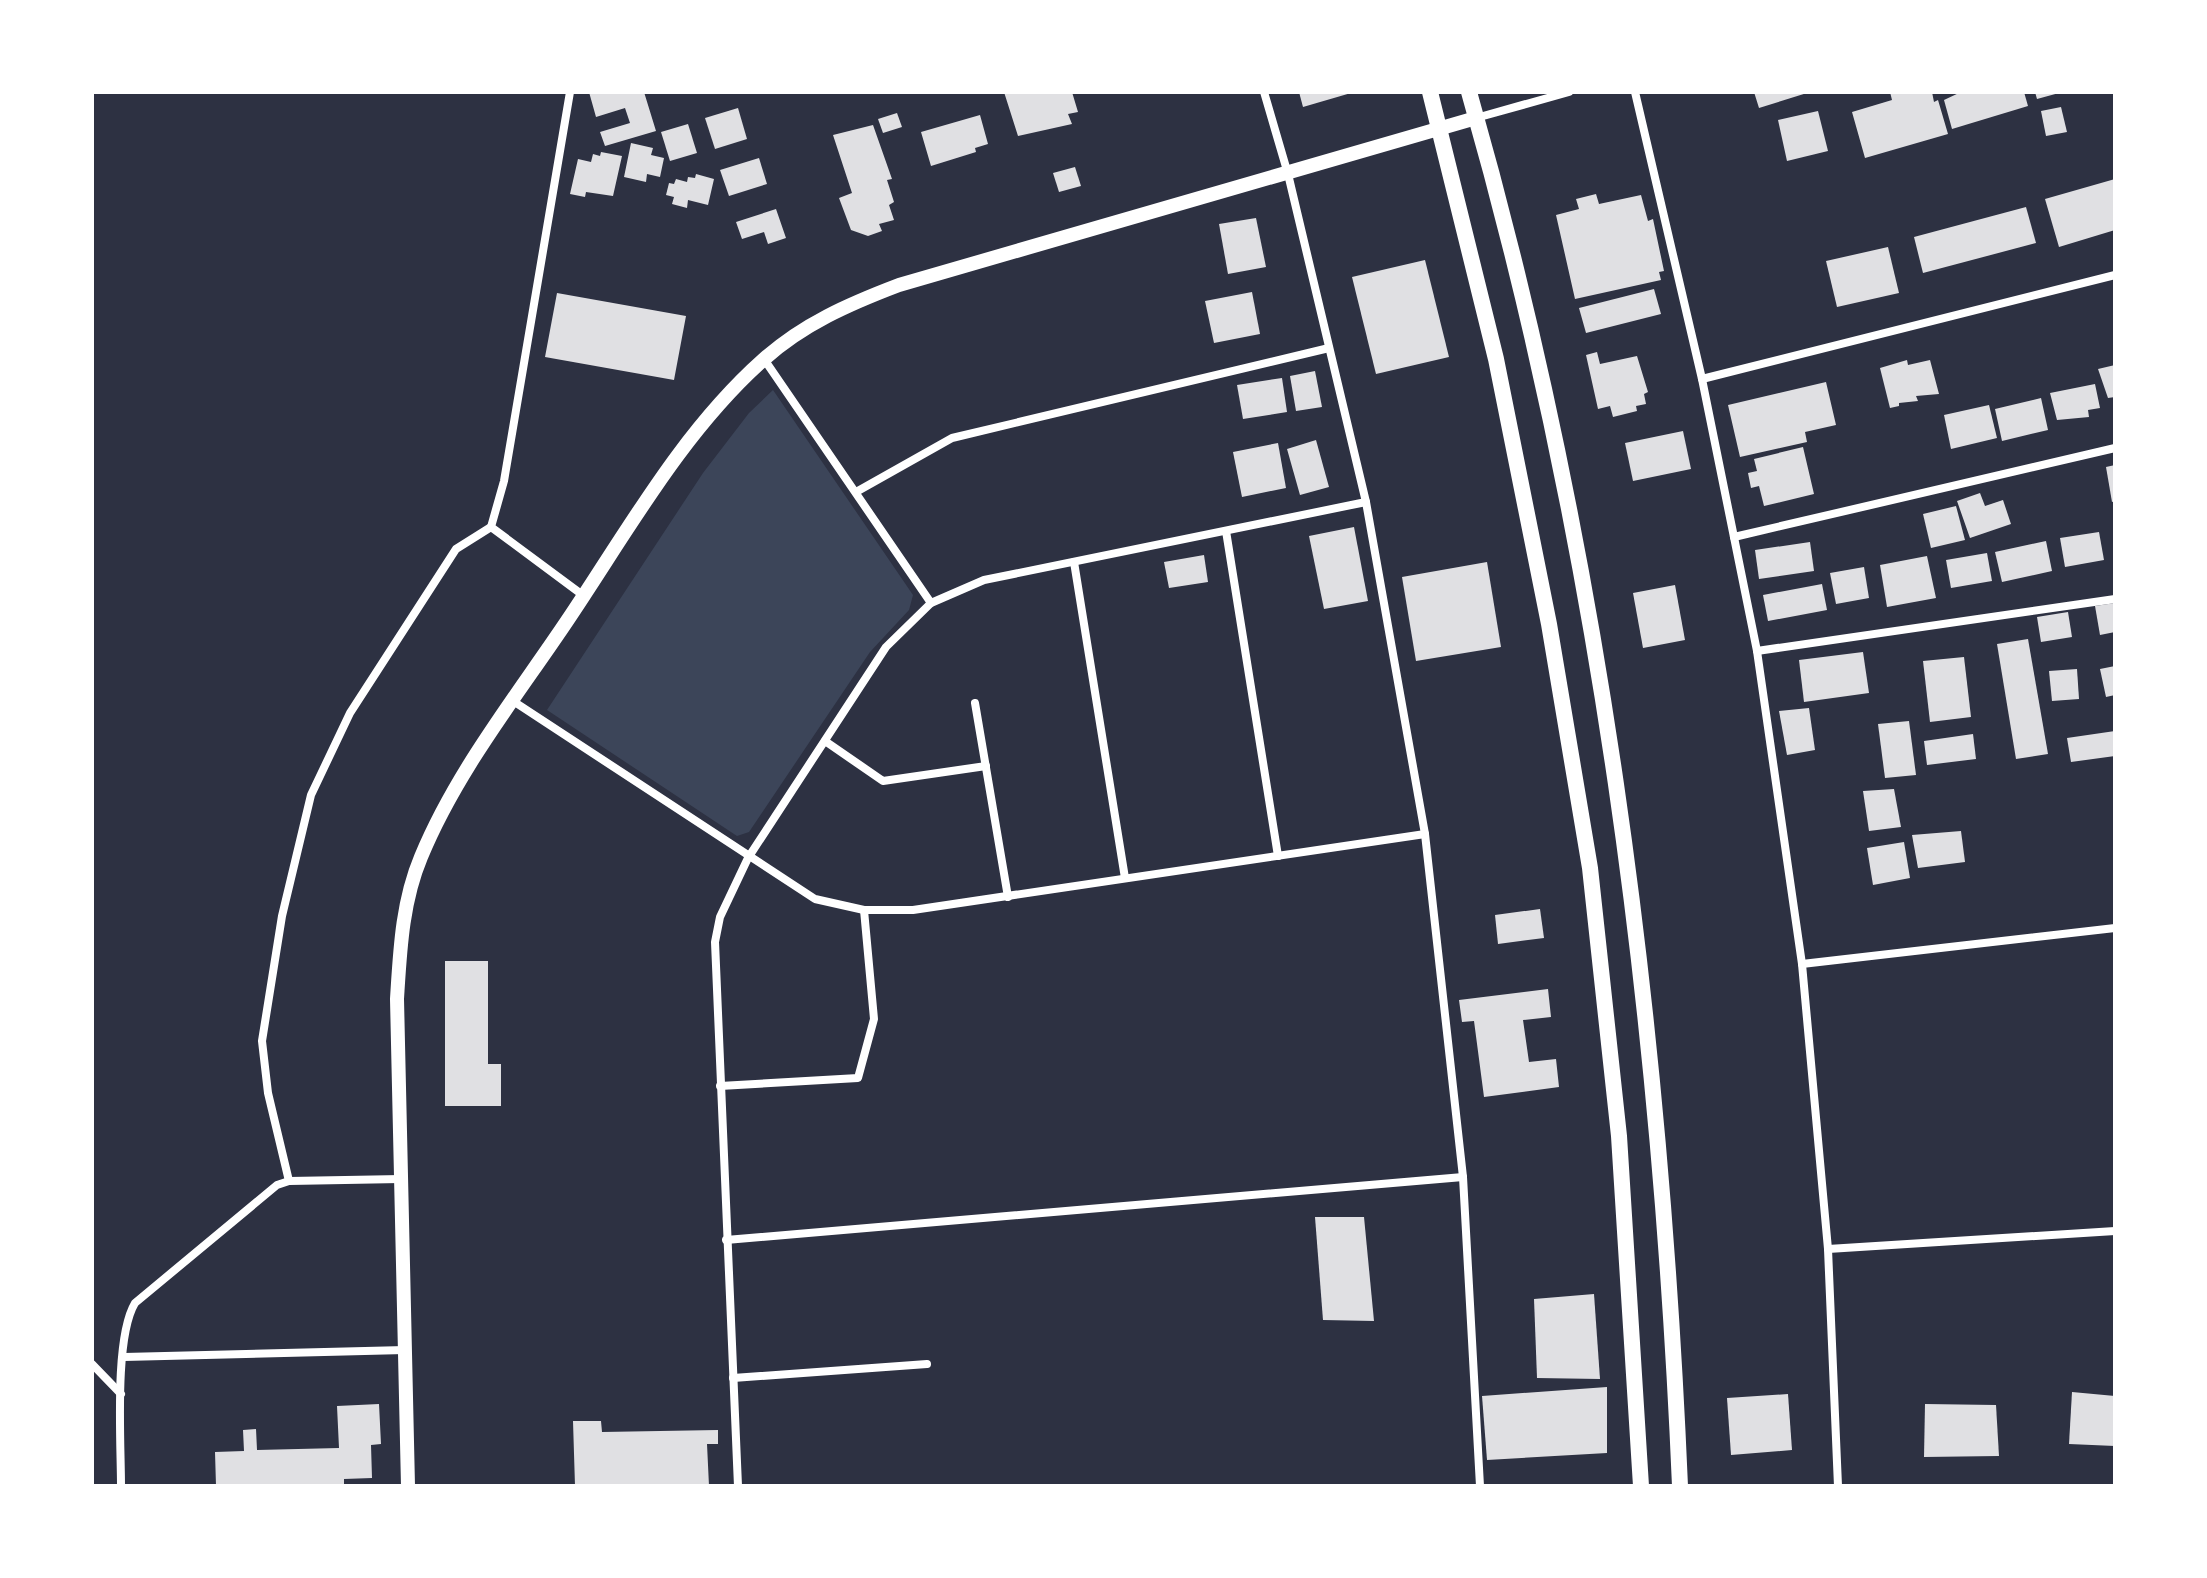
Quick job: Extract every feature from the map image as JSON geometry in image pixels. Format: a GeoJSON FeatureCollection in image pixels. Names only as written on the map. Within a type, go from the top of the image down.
{"type":"FeatureCollection","features":[{"type":"Feature","properties":{"kind":"main road"},"geometry":{"type":"LineString","coordinates":[[1430,92],[1499,375],[1549,624],[1590,868],[1619,1136],[1641,1486]]}},
{"type":"Feature","properties":{"kind":"main road"},"geometry":{"type":"LineString","coordinates":[[1469,92],[1546,399],[1589,616],[1629,866],[1659,1141],[1680,1486]]}},
{"type":"Feature","properties":{"kind":"street"},"geometry":{"type":"LineString","coordinates":[[289,1181],[268,1093],[262,1041],[282,916],[311,795],[350,713],[456,549],[491,527],[504,481],[570,92]]}},
{"type":"Feature","properties":{"kind":"street"},"geometry":{"type":"LineString","coordinates":[[1264,92],[1288,174],[1366,502],[1425,834],[1463,1177],[1480,1486]]}},
{"type":"Feature","properties":{"kind":"street"},"geometry":{"type":"LineString","coordinates":[[408,1486],[397,999],[402,929],[410,893],[438,819],[513,701],[690,440],[735,386],[764,359],[826,315],[899,285],[1569,92]]}},
{"type":"Feature","properties":{"kind":"street"},"geometry":{"type":"LineString","coordinates":[[1635,92],[1702,379],[1757,651],[1802,964],[1828,1249],[1838,1486]]}},
{"type":"Feature","properties":{"kind":"street"},"geometry":{"type":"LineString","coordinates":[[1702,379],[2115,275]]}},
{"type":"Feature","properties":{"kind":"street"},"geometry":{"type":"LineString","coordinates":[[856,492],[952,438],[1329,348]]}},
{"type":"Feature","properties":{"kind":"street"},"geometry":{"type":"LineString","coordinates":[[764,359],[931,603]]}},
{"type":"Feature","properties":{"kind":"street"},"geometry":{"type":"LineString","coordinates":[[1734,537],[2115,448]]}},
{"type":"Feature","properties":{"kind":"street"},"geometry":{"type":"LineString","coordinates":[[738,1486],[715,942],[720,917],[748,858],[886,647],[931,603],[984,580],[1366,502]]}},
{"type":"Feature","properties":{"kind":"street"},"geometry":{"type":"LineString","coordinates":[[491,527],[584,596]]}},
{"type":"Feature","properties":{"kind":"street"},"geometry":{"type":"LineString","coordinates":[[1226,531],[1278,856]]}},
{"type":"Feature","properties":{"kind":"street"},"geometry":{"type":"LineString","coordinates":[[1074,562],[1125,878]]}},
{"type":"Feature","properties":{"kind":"street"},"geometry":{"type":"LineString","coordinates":[[1757,651],[2115,599]]}},
{"type":"Feature","properties":{"kind":"street"},"geometry":{"type":"LineString","coordinates":[[513,701],[748,858],[815,899],[864,910],[913,910],[1425,834]]}},
{"type":"Feature","properties":{"kind":"street"},"geometry":{"type":"LineString","coordinates":[[975,703],[1008,897]]}},
{"type":"Feature","properties":{"kind":"street"},"geometry":{"type":"LineString","coordinates":[[825,741],[883,781],[986,766]]}},
{"type":"Feature","properties":{"kind":"street"},"geometry":{"type":"LineString","coordinates":[[720,1086],[858,1078],[874,1019],[864,910]]}},
{"type":"Feature","properties":{"kind":"street"},"geometry":{"type":"LineString","coordinates":[[1802,964],[2115,928]]}},
{"type":"Feature","properties":{"kind":"street"},"geometry":{"type":"LineString","coordinates":[[726,1240],[1463,1177]]}},
{"type":"Feature","properties":{"kind":"street"},"geometry":{"type":"LineString","coordinates":[[121,1486],[121,1394],[128,1315],[135,1303],[277,1185],[289,1181],[401,1179]]}},
{"type":"Feature","properties":{"kind":"street"},"geometry":{"type":"LineString","coordinates":[[1828,1249],[2115,1231]]}},
{"type":"Feature","properties":{"kind":"street"},"geometry":{"type":"LineString","coordinates":[[124,1357],[405,1350]]}},
{"type":"Feature","properties":{"kind":"street"},"geometry":{"type":"LineString","coordinates":[[92,1364],[121,1394]]}},
{"type":"Feature","properties":{"kind":"street"},"geometry":{"type":"LineString","coordinates":[[733,1378],[927,1364]]}},
{"type":"Feature","properties":{"kind":"shaded area"},"geometry":{"type":"Polygon","coordinates":[[[773,390],[913,595],[909,610],[870,652],[749,832],[737,836],[547,710],[703,473],[749,413],[773,390]]]}},
{"type":"Feature","properties":{"kind":"building"},"geometry":{"type":"Polygon","coordinates":[[[589,92],[644,92],[656,131],[605,146],[600,132],[630,123],[625,108],[596,117],[589,92]]]}},
{"type":"Feature","properties":{"kind":"building"},"geometry":{"type":"Polygon","coordinates":[[[1004,92],[1072,92],[1078,112],[1068,114],[1072,124],[1018,136],[1004,92]]]}},
{"type":"Feature","properties":{"kind":"building"},"geometry":{"type":"Polygon","coordinates":[[[1299,92],[1351,92],[1351,93],[1303,107],[1299,92]]]}},
{"type":"Feature","properties":{"kind":"building"},"geometry":{"type":"Polygon","coordinates":[[[1754,92],[1807,92],[1807,93],[1759,108],[1754,92]]]}},
{"type":"Feature","properties":{"kind":"building"},"geometry":{"type":"Polygon","coordinates":[[[1890,92],[1932,92],[1934,102],[1938,100],[1948,134],[1865,158],[1852,112],[1892,100],[1890,92]]]}},
{"type":"Feature","properties":{"kind":"building"},"geometry":{"type":"Polygon","coordinates":[[[1961,92],[2024,92],[2028,106],[1952,129],[1944,100],[1961,92]]]}},
{"type":"Feature","properties":{"kind":"building"},"geometry":{"type":"Polygon","coordinates":[[[2035,92],[2058,92],[2059,93],[2037,99],[2035,92]]]}},
{"type":"Feature","properties":{"kind":"building"},"geometry":{"type":"Polygon","coordinates":[[[2061,107],[2067,132],[2046,136],[2041,111],[2061,107]]]}},
{"type":"Feature","properties":{"kind":"building"},"geometry":{"type":"Polygon","coordinates":[[[738,108],[747,139],[715,149],[705,118],[738,108]]]}},
{"type":"Feature","properties":{"kind":"building"},"geometry":{"type":"Polygon","coordinates":[[[1818,111],[1828,151],[1787,161],[1778,120],[1818,111]]]}},
{"type":"Feature","properties":{"kind":"building"},"geometry":{"type":"Polygon","coordinates":[[[897,113],[902,127],[883,133],[878,119],[897,113]]]}},
{"type":"Feature","properties":{"kind":"building"},"geometry":{"type":"Polygon","coordinates":[[[980,115],[988,144],[975,148],[976,152],[931,166],[921,132],[980,115]]]}},
{"type":"Feature","properties":{"kind":"building"},"geometry":{"type":"Polygon","coordinates":[[[688,124],[697,153],[670,161],[661,132],[688,124]]]}},
{"type":"Feature","properties":{"kind":"building"},"geometry":{"type":"Polygon","coordinates":[[[873,125],[892,179],[887,180],[894,202],[889,205],[894,220],[879,224],[882,231],[868,236],[851,230],[839,198],[852,193],[833,135],[873,125]]]}},
{"type":"Feature","properties":{"kind":"building"},"geometry":{"type":"Polygon","coordinates":[[[631,143],[653,148],[651,155],[664,158],[660,177],[647,174],[646,182],[624,177],[631,143]]]}},
{"type":"Feature","properties":{"kind":"building"},"geometry":{"type":"Polygon","coordinates":[[[601,152],[622,156],[613,196],[586,192],[585,197],[570,194],[578,159],[591,162],[593,154],[600,156],[601,152]]]}},
{"type":"Feature","properties":{"kind":"building"},"geometry":{"type":"Polygon","coordinates":[[[759,158],[767,184],[729,196],[720,170],[759,158]]]}},
{"type":"Feature","properties":{"kind":"building"},"geometry":{"type":"Polygon","coordinates":[[[1075,167],[1081,186],[1059,192],[1053,173],[1075,167]]]}},
{"type":"Feature","properties":{"kind":"building"},"geometry":{"type":"Polygon","coordinates":[[[696,174],[714,179],[708,205],[688,200],[687,208],[672,204],[674,197],[666,195],[669,183],[674,184],[676,179],[687,182],[688,177],[695,178],[696,174]]]}},
{"type":"Feature","properties":{"kind":"building"},"geometry":{"type":"Polygon","coordinates":[[[2115,179],[2115,230],[2059,247],[2045,199],[2115,179]]]}},
{"type":"Feature","properties":{"kind":"building"},"geometry":{"type":"Polygon","coordinates":[[[1596,194],[1599,204],[1641,195],[1648,221],[1653,219],[1664,271],[1659,272],[1661,280],[1575,299],[1556,215],[1579,209],[1576,199],[1596,194]]]}},
{"type":"Feature","properties":{"kind":"building"},"geometry":{"type":"Polygon","coordinates":[[[2026,207],[2036,243],[1923,273],[1914,237],[2026,207]]]}},
{"type":"Feature","properties":{"kind":"building"},"geometry":{"type":"Polygon","coordinates":[[[776,209],[786,238],[768,244],[764,232],[742,239],[736,222],[776,209]]]}},
{"type":"Feature","properties":{"kind":"building"},"geometry":{"type":"Polygon","coordinates":[[[1256,218],[1266,267],[1228,274],[1219,224],[1256,218]]]}},
{"type":"Feature","properties":{"kind":"building"},"geometry":{"type":"Polygon","coordinates":[[[1888,247],[1899,293],[1837,307],[1826,261],[1888,247]]]}},
{"type":"Feature","properties":{"kind":"building"},"geometry":{"type":"Polygon","coordinates":[[[1425,260],[1449,357],[1376,374],[1352,277],[1425,260]]]}},
{"type":"Feature","properties":{"kind":"building"},"geometry":{"type":"Polygon","coordinates":[[[1654,289],[1661,314],[1586,333],[1579,308],[1654,289]]]}},
{"type":"Feature","properties":{"kind":"building"},"geometry":{"type":"Polygon","coordinates":[[[1252,292],[1260,334],[1214,343],[1205,301],[1252,292]]]}},
{"type":"Feature","properties":{"kind":"building"},"geometry":{"type":"Polygon","coordinates":[[[557,293],[686,316],[674,380],[545,357],[557,293]]]}},
{"type":"Feature","properties":{"kind":"building"},"geometry":{"type":"Polygon","coordinates":[[[1597,352],[1600,364],[1637,356],[1648,392],[1644,394],[1646,404],[1636,406],[1637,411],[1613,417],[1610,406],[1598,409],[1586,355],[1597,352]]]}},
{"type":"Feature","properties":{"kind":"building"},"geometry":{"type":"Polygon","coordinates":[[[1907,360],[1908,365],[1930,360],[1939,394],[1916,396],[1918,401],[1899,403],[1899,406],[1890,408],[1880,368],[1907,360]]]}},
{"type":"Feature","properties":{"kind":"building"},"geometry":{"type":"Polygon","coordinates":[[[2115,365],[2115,397],[2108,398],[2098,369],[2115,365]]]}},
{"type":"Feature","properties":{"kind":"building"},"geometry":{"type":"Polygon","coordinates":[[[1315,371],[1322,407],[1296,411],[1290,376],[1315,371]]]}},
{"type":"Feature","properties":{"kind":"building"},"geometry":{"type":"Polygon","coordinates":[[[1282,378],[1287,412],[1243,419],[1237,385],[1282,378]]]}},
{"type":"Feature","properties":{"kind":"building"},"geometry":{"type":"Polygon","coordinates":[[[1826,382],[1836,425],[1805,432],[1807,442],[1740,457],[1728,405],[1826,382]]]}},
{"type":"Feature","properties":{"kind":"building"},"geometry":{"type":"Polygon","coordinates":[[[2095,384],[2100,408],[2088,410],[2089,417],[2057,420],[2050,393],[2095,384]]]}},
{"type":"Feature","properties":{"kind":"building"},"geometry":{"type":"Polygon","coordinates":[[[2041,398],[2048,430],[2002,441],[1995,409],[2041,398]]]}},
{"type":"Feature","properties":{"kind":"building"},"geometry":{"type":"Polygon","coordinates":[[[1989,405],[1997,438],[1951,449],[1944,415],[1989,405]]]}},
{"type":"Feature","properties":{"kind":"building"},"geometry":{"type":"Polygon","coordinates":[[[1683,431],[1691,469],[1633,481],[1625,443],[1683,431]]]}},
{"type":"Feature","properties":{"kind":"building"},"geometry":{"type":"Polygon","coordinates":[[[1316,440],[1329,487],[1300,495],[1287,449],[1316,440]]]}},
{"type":"Feature","properties":{"kind":"building"},"geometry":{"type":"Polygon","coordinates":[[[1278,443],[1286,488],[1242,497],[1233,452],[1278,443]]]}},
{"type":"Feature","properties":{"kind":"building"},"geometry":{"type":"Polygon","coordinates":[[[1803,447],[1814,494],[1764,506],[1759,486],[1751,488],[1748,473],[1757,471],[1754,459],[1803,447]]]}},
{"type":"Feature","properties":{"kind":"building"},"geometry":{"type":"Polygon","coordinates":[[[2115,465],[2115,501],[2112,502],[2106,467],[2115,465]]]}},
{"type":"Feature","properties":{"kind":"building"},"geometry":{"type":"Polygon","coordinates":[[[1980,493],[1985,506],[2003,500],[2011,524],[1970,538],[1957,501],[1980,493]]]}},
{"type":"Feature","properties":{"kind":"building"},"geometry":{"type":"Polygon","coordinates":[[[1956,506],[1965,540],[1931,548],[1923,514],[1956,506]]]}},
{"type":"Feature","properties":{"kind":"building"},"geometry":{"type":"Polygon","coordinates":[[[1354,527],[1368,601],[1324,609],[1309,536],[1354,527]]]}},
{"type":"Feature","properties":{"kind":"building"},"geometry":{"type":"Polygon","coordinates":[[[2099,532],[2104,560],[2065,567],[2060,538],[2099,532]]]}},
{"type":"Feature","properties":{"kind":"building"},"geometry":{"type":"Polygon","coordinates":[[[2046,541],[2052,571],[2002,582],[1995,552],[2046,541]]]}},
{"type":"Feature","properties":{"kind":"building"},"geometry":{"type":"Polygon","coordinates":[[[1810,542],[1814,571],[1759,579],[1755,550],[1810,542]]]}},
{"type":"Feature","properties":{"kind":"building"},"geometry":{"type":"Polygon","coordinates":[[[1987,553],[1992,581],[1951,588],[1946,560],[1987,553]]]}},
{"type":"Feature","properties":{"kind":"building"},"geometry":{"type":"Polygon","coordinates":[[[1204,555],[1208,582],[1169,588],[1164,562],[1204,555]]]}},
{"type":"Feature","properties":{"kind":"building"},"geometry":{"type":"Polygon","coordinates":[[[1927,556],[1936,598],[1887,607],[1880,565],[1927,556]]]}},
{"type":"Feature","properties":{"kind":"building"},"geometry":{"type":"Polygon","coordinates":[[[1487,562],[1501,647],[1416,661],[1402,577],[1487,562]]]}},
{"type":"Feature","properties":{"kind":"building"},"geometry":{"type":"Polygon","coordinates":[[[1864,567],[1869,598],[1836,604],[1830,573],[1864,567]]]}},
{"type":"Feature","properties":{"kind":"building"},"geometry":{"type":"Polygon","coordinates":[[[1822,584],[1827,610],[1768,621],[1763,595],[1822,584]]]}},
{"type":"Feature","properties":{"kind":"building"},"geometry":{"type":"Polygon","coordinates":[[[1675,585],[1685,640],[1643,648],[1633,593],[1675,585]]]}},
{"type":"Feature","properties":{"kind":"building"},"geometry":{"type":"Polygon","coordinates":[[[2115,603],[2115,632],[2100,635],[2095,606],[2115,603]]]}},
{"type":"Feature","properties":{"kind":"building"},"geometry":{"type":"Polygon","coordinates":[[[2068,612],[2072,637],[2041,642],[2037,617],[2068,612]]]}},
{"type":"Feature","properties":{"kind":"building"},"geometry":{"type":"Polygon","coordinates":[[[2028,639],[2048,754],[2016,759],[1997,644],[2028,639]]]}},
{"type":"Feature","properties":{"kind":"building"},"geometry":{"type":"Polygon","coordinates":[[[1863,652],[1869,693],[1804,702],[1799,660],[1863,652]]]}},
{"type":"Feature","properties":{"kind":"building"},"geometry":{"type":"Polygon","coordinates":[[[1964,657],[1971,717],[1930,722],[1923,661],[1964,657]]]}},
{"type":"Feature","properties":{"kind":"building"},"geometry":{"type":"Polygon","coordinates":[[[2115,666],[2115,695],[2106,697],[2100,669],[2115,666]]]}},
{"type":"Feature","properties":{"kind":"building"},"geometry":{"type":"Polygon","coordinates":[[[2077,669],[2079,699],[2052,701],[2049,671],[2077,669]]]}},
{"type":"Feature","properties":{"kind":"building"},"geometry":{"type":"Polygon","coordinates":[[[1809,708],[1815,750],[1787,755],[1779,711],[1809,708]]]}},
{"type":"Feature","properties":{"kind":"building"},"geometry":{"type":"Polygon","coordinates":[[[1909,721],[1916,775],[1885,778],[1878,724],[1909,721]]]}},
{"type":"Feature","properties":{"kind":"building"},"geometry":{"type":"Polygon","coordinates":[[[2115,731],[2115,756],[2071,762],[2067,738],[2115,731]]]}},
{"type":"Feature","properties":{"kind":"building"},"geometry":{"type":"Polygon","coordinates":[[[1973,734],[1976,759],[1927,765],[1924,741],[1973,734]]]}},
{"type":"Feature","properties":{"kind":"building"},"geometry":{"type":"Polygon","coordinates":[[[1894,789],[1901,827],[1869,831],[1863,791],[1894,789]]]}},
{"type":"Feature","properties":{"kind":"building"},"geometry":{"type":"Polygon","coordinates":[[[1961,831],[1965,862],[1918,868],[1912,835],[1961,831]]]}},
{"type":"Feature","properties":{"kind":"building"},"geometry":{"type":"Polygon","coordinates":[[[1904,842],[1910,878],[1873,885],[1867,848],[1904,842]]]}},
{"type":"Feature","properties":{"kind":"building"},"geometry":{"type":"Polygon","coordinates":[[[1540,909],[1544,938],[1498,944],[1495,915],[1540,909]]]}},
{"type":"Feature","properties":{"kind":"building"},"geometry":{"type":"Polygon","coordinates":[[[445,961],[488,961],[488,1064],[501,1064],[501,1106],[445,1106],[445,961]]]}},
{"type":"Feature","properties":{"kind":"building"},"geometry":{"type":"Polygon","coordinates":[[[1548,989],[1551,1017],[1523,1020],[1529,1062],[1556,1059],[1559,1087],[1484,1097],[1474,1021],[1462,1022],[1459,1000],[1548,989]]]}},
{"type":"Feature","properties":{"kind":"building"},"geometry":{"type":"Polygon","coordinates":[[[1315,1217],[1364,1217],[1374,1321],[1323,1320],[1315,1217]]]}},
{"type":"Feature","properties":{"kind":"building"},"geometry":{"type":"Polygon","coordinates":[[[1594,1294],[1600,1379],[1537,1378],[1534,1299],[1594,1294]]]}},
{"type":"Feature","properties":{"kind":"building"},"geometry":{"type":"Polygon","coordinates":[[[1607,1387],[1607,1453],[1487,1460],[1482,1396],[1607,1387]]]}},
{"type":"Feature","properties":{"kind":"building"},"geometry":{"type":"Polygon","coordinates":[[[2072,1392],[2115,1396],[2115,1446],[2069,1444],[2072,1392]]]}},
{"type":"Feature","properties":{"kind":"building"},"geometry":{"type":"Polygon","coordinates":[[[1788,1394],[1792,1450],[1731,1455],[1727,1398],[1788,1394]]]}},
{"type":"Feature","properties":{"kind":"building"},"geometry":{"type":"Polygon","coordinates":[[[379,1404],[381,1444],[371,1445],[372,1478],[344,1479],[344,1486],[216,1486],[215,1452],[244,1451],[243,1430],[256,1429],[257,1450],[339,1448],[337,1406],[379,1404]]]}},
{"type":"Feature","properties":{"kind":"building"},"geometry":{"type":"Polygon","coordinates":[[[1925,1404],[1996,1405],[1999,1456],[1924,1457],[1925,1404]]]}},
{"type":"Feature","properties":{"kind":"building"},"geometry":{"type":"Polygon","coordinates":[[[573,1421],[601,1421],[602,1432],[718,1430],[718,1444],[707,1444],[709,1486],[575,1486],[573,1421]]]}}]}
